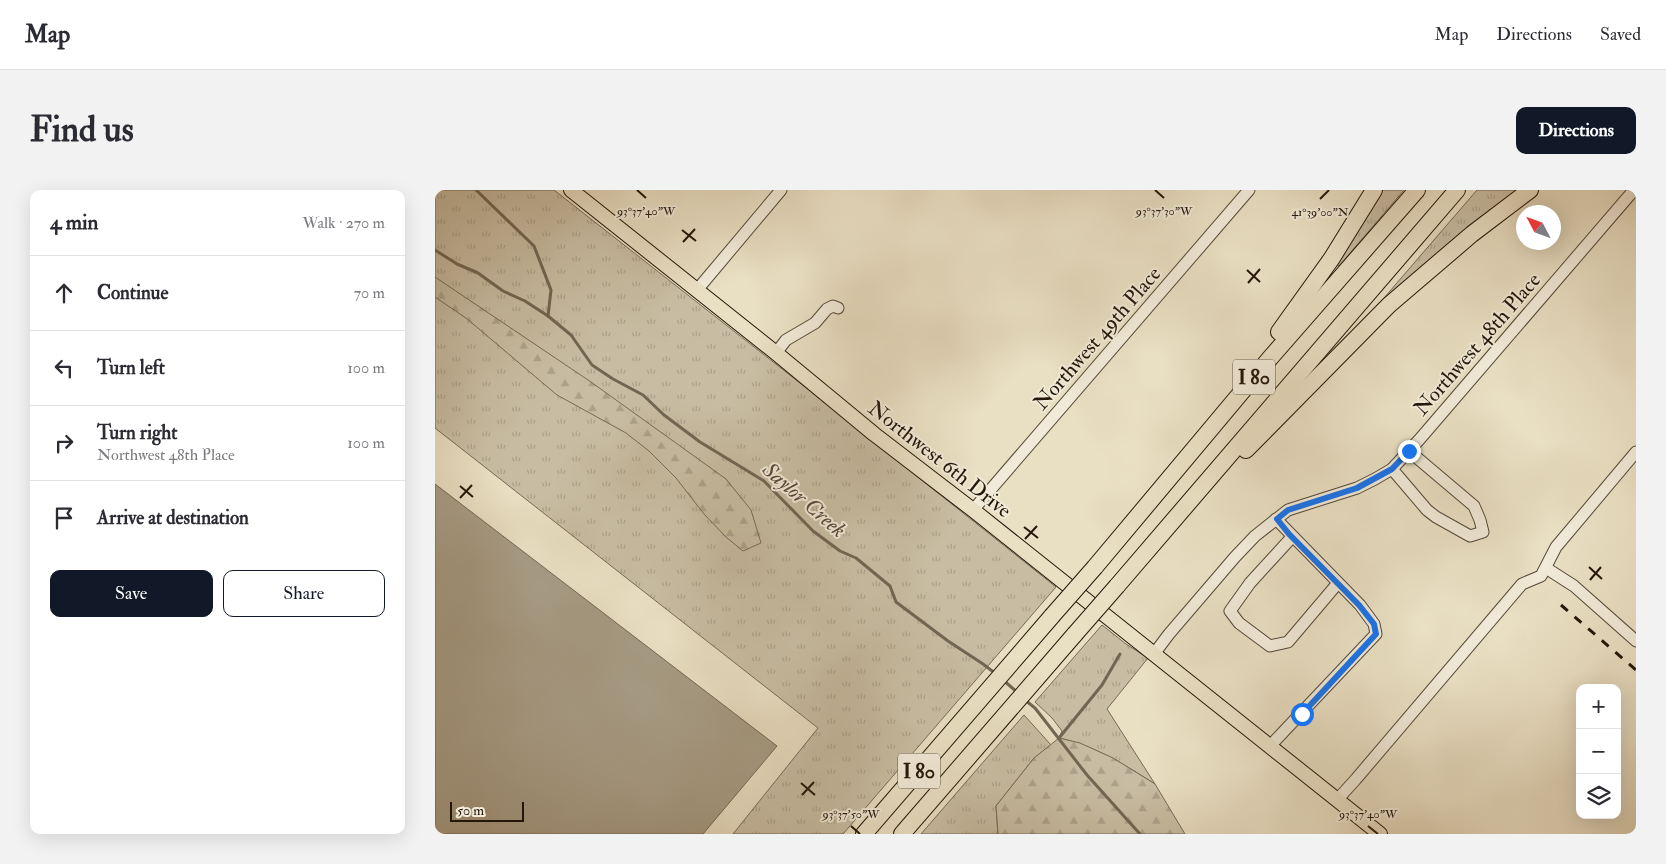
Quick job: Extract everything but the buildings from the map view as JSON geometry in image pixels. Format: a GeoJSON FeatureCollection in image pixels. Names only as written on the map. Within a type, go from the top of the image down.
{"type":"FeatureCollection","features":[{"type":"Feature","properties":{"kind":"highway"},"geometry":{"type":"LineString","coordinates":[[1153,500],[1230,393],[1290,319],[1332,258],[1374,190]]}},
{"type":"Feature","properties":{"kind":"highway","name":"I 80"},"geometry":{"type":"LineString","coordinates":[[864,834],[1153,500],[1271,357],[1417,190]]}},
{"type":"Feature","properties":{"kind":"highway","name":"I 80"},"geometry":{"type":"LineString","coordinates":[[901,834],[1457,190]]}},
{"type":"Feature","properties":{"kind":"highway"},"geometry":{"type":"LineString","coordinates":[[1169,525],[1389,305],[1472,234],[1530,190]]}},
{"type":"Feature","properties":{"kind":"main road","name":"Northwest 6th Drive"},"geometry":{"type":"LineString","coordinates":[[571,190],[776,353],[874,434],[973,510],[1380,834]]}},
{"type":"Feature","properties":{"kind":"street"},"geometry":{"type":"LineString","coordinates":[[697,290],[781,190]]}},
{"type":"Feature","properties":{"kind":"street","name":"Northwest 49th Place"},"geometry":{"type":"LineString","coordinates":[[973,510],[1249,190]]}},
{"type":"Feature","properties":{"kind":"street","name":"Northwest 48th Place"},"geometry":{"type":"LineString","coordinates":[[1154,654],[1235,557],[1255,536],[1288,510],[1357,488],[1392,469],[1634,190]]}},
{"type":"Feature","properties":{"kind":"street"},"geometry":{"type":"LineString","coordinates":[[776,353],[786,340],[815,323],[827,309],[833,306],[838,308]]}},
{"type":"Feature","properties":{"kind":"street"},"geometry":{"type":"LineString","coordinates":[[1392,469],[1436,518],[1470,536],[1483,532],[1481,520],[1473,506],[1409,451]]}},
{"type":"Feature","properties":{"kind":"street"},"geometry":{"type":"LineString","coordinates":[[1337,800],[1522,584],[1541,576],[1556,547],[1636,452]]}},
{"type":"Feature","properties":{"kind":"street"},"geometry":{"type":"LineString","coordinates":[[1270,746],[1376,634],[1374,624],[1359,605],[1292,537],[1277,519]]}},
{"type":"Feature","properties":{"kind":"street"},"geometry":{"type":"LineString","coordinates":[[1292,537],[1250,583],[1230,611],[1239,623],[1270,646],[1288,642],[1338,584]]}},
{"type":"Feature","properties":{"kind":"street"},"geometry":{"type":"LineString","coordinates":[[1546,568],[1574,586],[1636,641]]}},
{"type":"Feature","properties":{"kind":"green space"},"geometry":{"type":"Polygon","coordinates":[[[435,190],[554,190],[1056,587],[843,834],[733,834],[818,728],[435,428],[435,190]]]}},
{"type":"Feature","properties":{"kind":"green space"},"geometry":{"type":"Polygon","coordinates":[[[1378,190],[1404,190],[1339,266],[1335,262],[1378,190]]]}},
{"type":"Feature","properties":{"kind":"green space"},"geometry":{"type":"Polygon","coordinates":[[[1477,190],[1519,190],[1365,320],[1477,190]]]}},
{"type":"Feature","properties":{"kind":"green space"},"geometry":{"type":"Polygon","coordinates":[[[435,277],[591,382],[726,479],[751,510],[761,543],[743,551],[726,537],[704,514],[676,478],[649,451],[626,433],[557,395],[466,318],[435,297],[435,277]]]}},
{"type":"Feature","properties":{"kind":"green space"},"geometry":{"type":"Polygon","coordinates":[[[1102,625],[1148,658],[1107,709],[1155,784],[1097,751],[1059,738],[1062,731],[1052,718],[1035,702],[1102,625]]]}},
{"type":"Feature","properties":{"kind":"green space"},"geometry":{"type":"Polygon","coordinates":[[[1024,715],[1051,745],[1034,758],[996,806],[998,834],[921,834],[1024,715]]]}},
{"type":"Feature","properties":{"kind":"green space"},"geometry":{"type":"Polygon","coordinates":[[[1059,738],[1080,743],[1113,758],[1155,784],[1185,834],[998,834],[996,806],[1034,758],[1059,738]]]}},
{"type":"Feature","properties":{"kind":"shaded area"},"geometry":{"type":"Polygon","coordinates":[[[435,484],[777,746],[703,834],[435,834],[435,484]]]}},
{"type":"Feature","properties":{"kind":"waterway"},"geometry":{"type":"LineString","coordinates":[[476,190],[534,246],[551,290],[548,316]]}},
{"type":"Feature","properties":{"kind":"waterway","name":"Saylor Creek"},"geometry":{"type":"LineString","coordinates":[[435,250],[457,264],[478,273],[503,291],[525,301],[548,316],[571,335],[592,365],[643,395],[664,415],[700,442],[764,481],[813,531],[840,551],[856,558],[890,586],[896,602],[996,674]]}},
{"type":"Feature","properties":{"kind":"waterway"},"geometry":{"type":"LineString","coordinates":[[1059,738],[1102,685],[1120,654]]}},
{"type":"Feature","properties":{"kind":"waterway","name":"Saylor Creek"},"geometry":{"type":"LineString","coordinates":[[1003,680],[1017,692]]}},
{"type":"Feature","properties":{"kind":"waterway","name":"Saylor Creek"},"geometry":{"type":"LineString","coordinates":[[1025,700],[1035,708],[1087,775],[1140,834]]}},
{"type":"Feature","properties":{"kind":"railway"},"geometry":{"type":"LineString","coordinates":[[1561,605],[1636,670]]}},
{"type":"Feature","properties":{"kind":"route"},"geometry":{"type":"LineString","coordinates":[[1302,714],[1376,634],[1374,624],[1359,605],[1289,534],[1277,519],[1288,510],[1357,488],[1392,469],[1409,451]]}}]}
